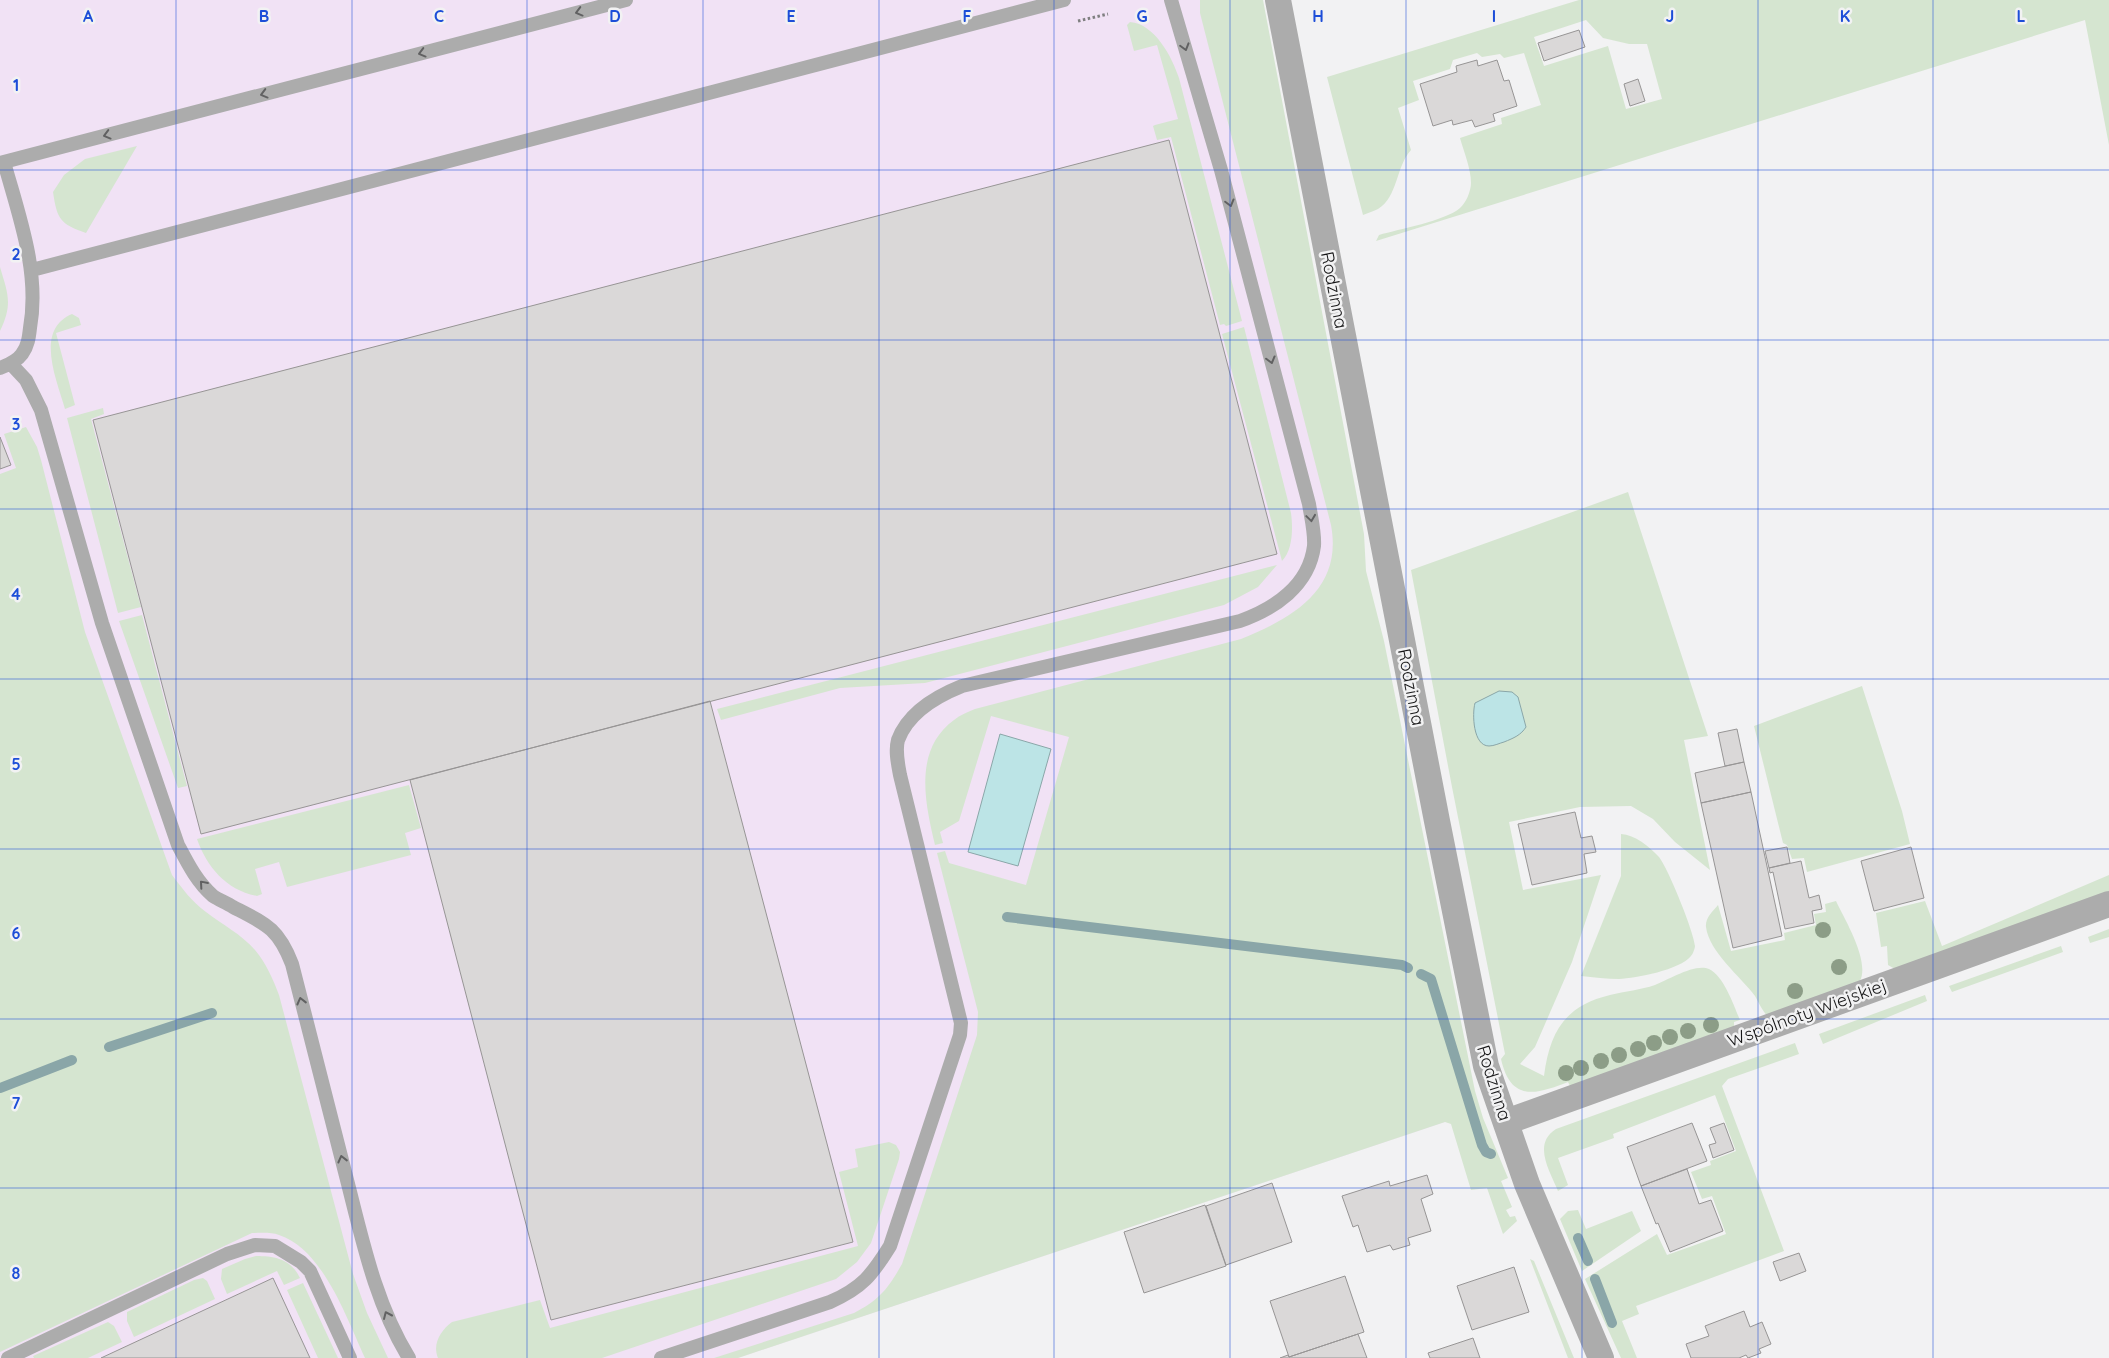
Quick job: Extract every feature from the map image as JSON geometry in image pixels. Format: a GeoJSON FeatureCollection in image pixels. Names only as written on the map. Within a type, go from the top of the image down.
{"type":"FeatureCollection","features":[{"type":"Feature","properties":{"kind":"street","name":"Rodzinna"},"geometry":{"type":"LineString","coordinates":[[1278,0],[1488,1072],[1528,1184],[1601,1358]]}},
{"type":"Feature","properties":{"kind":"street","name":"Wspólnoty Wiejskiej"},"geometry":{"type":"LineString","coordinates":[[1506,1122],[2109,904]]}},
{"type":"Feature","properties":{"kind":"lane"},"geometry":{"type":"LineString","coordinates":[[409,1358],[381,1302],[292,964],[286,948],[278,936],[266,925],[214,897],[190,869],[178,845],[102,623],[41,410],[26,380],[6,366],[22,354],[28,343],[32,320],[32,270],[2,163],[626,0]]}},
{"type":"Feature","properties":{"kind":"lane"},"geometry":{"type":"LineString","coordinates":[[32,270],[1064,0]]}},
{"type":"Feature","properties":{"kind":"lane"},"geometry":{"type":"LineString","coordinates":[[661,1358],[830,1302],[849,1293],[876,1270],[890,1246],[960,1035],[961,1024],[900,775],[897,755],[898,741],[906,726],[923,707],[945,693],[962,686],[1240,621],[1262,613],[1283,599],[1298,584],[1309,565],[1314,546],[1309,504],[1221,170],[1171,0]]}},
{"type":"Feature","properties":{"kind":"lane"},"geometry":{"type":"LineString","coordinates":[[8,1358],[227,1254],[255,1245],[275,1246],[292,1255],[310,1271],[350,1358]]}},
{"type":"Feature","properties":{"kind":"shaded area"},"geometry":{"type":"Polygon","coordinates":[[[0,0],[1236,0],[1445,1122],[738,1358],[0,1358],[0,0]]]}},
{"type":"Feature","properties":{"kind":"green space"},"geometry":{"type":"Polygon","coordinates":[[[1200,0],[1263,0],[1364,534],[1366,571],[1384,641],[1475,1091],[1483,1118],[1508,1178],[1501,1181],[1512,1207],[1506,1210],[1510,1217],[1515,1216],[1517,1221],[1503,1234],[1487,1188],[1471,1190],[1451,1124],[1445,1122],[738,1358],[714,1358],[854,1313],[882,1293],[902,1264],[977,1035],[978,1012],[937,853],[945,851],[949,863],[1026,885],[1069,737],[991,716],[959,821],[940,832],[943,843],[935,845],[928,812],[925,778],[932,746],[941,732],[956,718],[975,709],[1241,639],[1260,631],[1295,611],[1310,598],[1322,584],[1329,567],[1333,547],[1331,525],[1200,13],[1200,0]]]}},
{"type":"Feature","properties":{"kind":"green space"},"geometry":{"type":"Polygon","coordinates":[[[1579,0],[2109,0],[2109,145],[2085,20],[1376,241],[1379,235],[1433,221],[1460,208],[1468,197],[1471,178],[1460,138],[1502,124],[1501,118],[1541,105],[1524,53],[1504,58],[1500,54],[1482,57],[1477,53],[1453,60],[1450,69],[1413,81],[1419,100],[1398,108],[1411,150],[1402,164],[1385,204],[1363,215],[1327,77],[1579,0]],[[1586,20],[1534,37],[1544,66],[1608,46],[1626,109],[1662,99],[1647,44],[1629,44],[1603,38],[1586,20]]]}},
{"type":"Feature","properties":{"kind":"green space"},"geometry":{"type":"Polygon","coordinates":[[[1130,22],[1139,24],[1155,35],[1167,52],[1179,78],[1242,321],[1226,326],[1224,324],[1220,325],[1171,137],[1157,140],[1153,126],[1178,119],[1157,45],[1134,51],[1127,25],[1130,22]]]}},
{"type":"Feature","properties":{"kind":"green space"},"geometry":{"type":"Polygon","coordinates":[[[137,146],[86,233],[65,223],[56,209],[53,192],[64,175],[85,159],[137,146]]]}},
{"type":"Feature","properties":{"kind":"green space"},"geometry":{"type":"Polygon","coordinates":[[[0,267],[8,306],[0,331],[0,267]]]}},
{"type":"Feature","properties":{"kind":"green space"},"geometry":{"type":"Polygon","coordinates":[[[72,314],[79,318],[81,325],[56,333],[75,405],[65,409],[51,357],[51,343],[60,321],[72,314]]]}},
{"type":"Feature","properties":{"kind":"green space"},"geometry":{"type":"Polygon","coordinates":[[[1244,327],[1291,513],[1292,532],[1290,545],[1282,561],[1222,334],[1244,327]]]}},
{"type":"Feature","properties":{"kind":"green space"},"geometry":{"type":"Polygon","coordinates":[[[103,408],[104,414],[91,419],[141,607],[118,613],[67,418],[103,408]]]}},
{"type":"Feature","properties":{"kind":"green space"},"geometry":{"type":"Polygon","coordinates":[[[26,427],[37,447],[41,460],[85,632],[172,875],[196,904],[250,944],[266,966],[277,989],[353,1274],[367,1313],[388,1358],[365,1358],[332,1287],[321,1270],[295,1243],[273,1233],[252,1233],[0,1352],[0,474],[16,468],[4,434],[26,427]]]}},
{"type":"Feature","properties":{"kind":"green space"},"geometry":{"type":"Polygon","coordinates":[[[1628,492],[1708,736],[1684,740],[1710,870],[1675,842],[1653,819],[1631,806],[1580,807],[1509,822],[1523,890],[1601,875],[1572,962],[1535,1047],[1520,1064],[1544,1076],[1556,1033],[1562,1023],[1582,1006],[1610,995],[1655,985],[1696,968],[1709,969],[1719,978],[1728,992],[1740,1020],[1734,1022],[1734,1027],[1570,1086],[1568,1082],[1546,1090],[1527,1092],[1518,1089],[1511,1083],[1505,1073],[1501,1059],[1505,1054],[1411,570],[1628,492]]]}},
{"type":"Feature","properties":{"kind":"green space"},"geometry":{"type":"Polygon","coordinates":[[[1277,565],[1258,587],[1224,605],[925,683],[840,688],[721,720],[717,709],[1277,565]]]}},
{"type":"Feature","properties":{"kind":"green space"},"geometry":{"type":"Polygon","coordinates":[[[142,615],[187,786],[178,788],[119,621],[142,615]]]}},
{"type":"Feature","properties":{"kind":"green space"},"geometry":{"type":"Polygon","coordinates":[[[1862,686],[1902,811],[1910,844],[1807,872],[1804,858],[1792,859],[1787,845],[1783,843],[1754,726],[1862,686]]]}},
{"type":"Feature","properties":{"kind":"green space"},"geometry":{"type":"Polygon","coordinates":[[[409,785],[421,828],[405,833],[411,855],[287,887],[279,862],[255,869],[262,894],[257,896],[236,888],[219,876],[206,859],[197,839],[409,785]]]}},
{"type":"Feature","properties":{"kind":"green space"},"geometry":{"type":"Polygon","coordinates":[[[1621,834],[1631,836],[1642,842],[1663,863],[1680,900],[1694,939],[1695,948],[1692,955],[1685,961],[1657,972],[1619,979],[1581,976],[1621,876],[1621,834]]]}},
{"type":"Feature","properties":{"kind":"green space"},"geometry":{"type":"Polygon","coordinates":[[[2109,875],[2109,891],[1895,969],[1888,965],[1887,946],[1881,947],[1876,913],[1925,901],[1942,946],[2109,875]]]}},
{"type":"Feature","properties":{"kind":"green space"},"geometry":{"type":"Polygon","coordinates":[[[1836,901],[1859,952],[1862,963],[1860,981],[1767,1016],[1755,996],[1726,964],[1713,946],[1706,927],[1708,918],[1718,905],[1731,951],[1785,940],[1784,933],[1816,925],[1814,914],[1826,912],[1825,904],[1836,901]]]}},
{"type":"Feature","properties":{"kind":"green space"},"geometry":{"type":"Polygon","coordinates":[[[2109,929],[2109,937],[2090,943],[2088,937],[2109,929]]]}},
{"type":"Feature","properties":{"kind":"green space"},"geometry":{"type":"Polygon","coordinates":[[[2061,946],[2063,952],[1952,992],[1949,986],[2061,946]]]}},
{"type":"Feature","properties":{"kind":"green space"},"geometry":{"type":"Polygon","coordinates":[[[1925,995],[1927,1001],[1823,1044],[1819,1034],[1925,995]]]}},
{"type":"Feature","properties":{"kind":"green space"},"geometry":{"type":"Polygon","coordinates":[[[1795,1043],[1799,1054],[1728,1079],[1722,1086],[1784,1251],[1636,1306],[1639,1314],[1622,1321],[1637,1358],[1621,1358],[1585,1279],[1657,1234],[1667,1255],[1726,1234],[1712,1196],[1702,1199],[1691,1172],[1711,1165],[1710,1161],[1736,1151],[1715,1095],[1613,1134],[1614,1138],[1558,1158],[1568,1185],[1558,1191],[1545,1158],[1545,1142],[1556,1129],[1795,1043]]]}},
{"type":"Feature","properties":{"kind":"green space"},"geometry":{"type":"Polygon","coordinates":[[[889,1142],[896,1145],[900,1152],[899,1159],[871,1243],[857,1262],[836,1279],[602,1358],[438,1358],[436,1353],[437,1343],[444,1329],[452,1322],[540,1300],[550,1328],[858,1246],[839,1172],[858,1167],[855,1149],[889,1142]]]}},
{"type":"Feature","properties":{"kind":"green space"},"geometry":{"type":"Polygon","coordinates":[[[1578,1210],[1586,1229],[1632,1211],[1641,1231],[1582,1271],[1560,1219],[1568,1211],[1578,1210]]]}},
{"type":"Feature","properties":{"kind":"green space"},"geometry":{"type":"Polygon","coordinates":[[[256,1256],[282,1260],[292,1267],[300,1278],[284,1285],[277,1271],[227,1294],[221,1279],[222,1269],[256,1256]]]}},
{"type":"Feature","properties":{"kind":"green space"},"geometry":{"type":"Polygon","coordinates":[[[1530,1259],[1534,1261],[1574,1358],[1568,1358],[1530,1259]]]}},
{"type":"Feature","properties":{"kind":"green space"},"geometry":{"type":"Polygon","coordinates":[[[203,1278],[207,1281],[215,1299],[134,1337],[127,1321],[127,1312],[194,1280],[203,1278]]]}},
{"type":"Feature","properties":{"kind":"green space"},"geometry":{"type":"Polygon","coordinates":[[[303,1283],[338,1358],[318,1358],[287,1290],[303,1283]]]}},
{"type":"Feature","properties":{"kind":"green space"},"geometry":{"type":"Polygon","coordinates":[[[108,1322],[114,1326],[122,1342],[88,1358],[34,1358],[33,1356],[108,1322]]]}},
{"type":"Feature","properties":{"kind":"water"},"geometry":{"type":"Polygon","coordinates":[[[1499,691],[1512,692],[1518,697],[1526,727],[1514,738],[1495,745],[1484,745],[1480,741],[1475,729],[1475,703],[1499,691]]]}},
{"type":"Feature","properties":{"kind":"water"},"geometry":{"type":"Polygon","coordinates":[[[1000,734],[1051,749],[1018,866],[968,852],[1000,734]]]}},
{"type":"Feature","properties":{"kind":"building"},"geometry":{"type":"Polygon","coordinates":[[[1579,30],[1585,47],[1544,61],[1538,43],[1579,30]]]}},
{"type":"Feature","properties":{"kind":"building"},"geometry":{"type":"Polygon","coordinates":[[[1477,60],[1478,66],[1497,60],[1504,81],[1509,80],[1517,106],[1493,114],[1495,121],[1475,127],[1472,120],[1453,125],[1452,120],[1433,126],[1420,84],[1457,72],[1456,66],[1477,60]]]}},
{"type":"Feature","properties":{"kind":"building"},"geometry":{"type":"Polygon","coordinates":[[[1638,79],[1645,101],[1630,106],[1624,84],[1638,79]]]}},
{"type":"Feature","properties":{"kind":"building"},"geometry":{"type":"Polygon","coordinates":[[[1169,140],[1277,554],[201,834],[93,420],[1169,140]]]}},
{"type":"Feature","properties":{"kind":"building"},"geometry":{"type":"Polygon","coordinates":[[[0,437],[11,465],[0,469],[0,437]]]}},
{"type":"Feature","properties":{"kind":"building"},"geometry":{"type":"Polygon","coordinates":[[[710,701],[853,1242],[551,1320],[410,780],[710,701]]]}},
{"type":"Feature","properties":{"kind":"building"},"geometry":{"type":"Polygon","coordinates":[[[1737,729],[1744,762],[1725,766],[1718,733],[1737,729]]]}},
{"type":"Feature","properties":{"kind":"building"},"geometry":{"type":"Polygon","coordinates":[[[1744,762],[1751,792],[1701,803],[1695,773],[1744,762]]]}},
{"type":"Feature","properties":{"kind":"building"},"geometry":{"type":"Polygon","coordinates":[[[1751,792],[1782,936],[1733,948],[1701,803],[1751,792]]]}},
{"type":"Feature","properties":{"kind":"building"},"geometry":{"type":"Polygon","coordinates":[[[1575,812],[1581,838],[1592,836],[1596,852],[1584,854],[1587,873],[1532,885],[1518,824],[1575,812]]]}},
{"type":"Feature","properties":{"kind":"building"},"geometry":{"type":"Polygon","coordinates":[[[1787,847],[1790,863],[1769,868],[1765,851],[1787,847]]]}},
{"type":"Feature","properties":{"kind":"building"},"geometry":{"type":"Polygon","coordinates":[[[1911,847],[1924,898],[1874,911],[1861,861],[1911,847]]]}},
{"type":"Feature","properties":{"kind":"building"},"geometry":{"type":"Polygon","coordinates":[[[1801,861],[1809,898],[1819,895],[1822,909],[1812,911],[1814,923],[1785,929],[1773,872],[1770,873],[1769,868],[1801,861]]]}},
{"type":"Feature","properties":{"kind":"building"},"geometry":{"type":"Polygon","coordinates":[[[1692,1123],[1707,1161],[1641,1186],[1627,1147],[1692,1123]]]}},
{"type":"Feature","properties":{"kind":"building"},"geometry":{"type":"Polygon","coordinates":[[[1724,1123],[1734,1150],[1713,1158],[1709,1145],[1716,1143],[1710,1128],[1724,1123]]]}},
{"type":"Feature","properties":{"kind":"building"},"geometry":{"type":"Polygon","coordinates":[[[1687,1169],[1699,1204],[1711,1200],[1723,1231],[1670,1252],[1658,1223],[1656,1224],[1641,1186],[1687,1169]]]}},
{"type":"Feature","properties":{"kind":"building"},"geometry":{"type":"Polygon","coordinates":[[[1427,1175],[1433,1194],[1421,1199],[1431,1231],[1408,1238],[1410,1245],[1393,1250],[1390,1245],[1367,1252],[1358,1225],[1353,1227],[1342,1196],[1389,1181],[1390,1186],[1427,1175]]]}},
{"type":"Feature","properties":{"kind":"building"},"geometry":{"type":"Polygon","coordinates":[[[1272,1183],[1292,1242],[1226,1265],[1206,1206],[1272,1183]]]}},
{"type":"Feature","properties":{"kind":"building"},"geometry":{"type":"Polygon","coordinates":[[[1205,1205],[1226,1266],[1144,1293],[1124,1232],[1205,1205]]]}},
{"type":"Feature","properties":{"kind":"building"},"geometry":{"type":"Polygon","coordinates":[[[1799,1253],[1806,1271],[1780,1281],[1773,1262],[1799,1253]]]}},
{"type":"Feature","properties":{"kind":"building"},"geometry":{"type":"Polygon","coordinates":[[[1514,1267],[1529,1312],[1472,1330],[1457,1286],[1514,1267]]]}},
{"type":"Feature","properties":{"kind":"building"},"geometry":{"type":"Polygon","coordinates":[[[1345,1276],[1364,1332],[1289,1357],[1270,1301],[1345,1276]]]}},
{"type":"Feature","properties":{"kind":"building"},"geometry":{"type":"Polygon","coordinates":[[[273,1278],[310,1358],[101,1358],[273,1278]]]}},
{"type":"Feature","properties":{"kind":"building"},"geometry":{"type":"Polygon","coordinates":[[[1744,1311],[1750,1327],[1762,1322],[1771,1344],[1759,1349],[1761,1353],[1748,1358],[1746,1355],[1739,1358],[1691,1358],[1686,1344],[1709,1336],[1705,1326],[1744,1311]]]}},
{"type":"Feature","properties":{"kind":"building"},"geometry":{"type":"Polygon","coordinates":[[[1358,1334],[1367,1358],[1280,1358],[1288,1355],[1289,1357],[1358,1334]]]}},
{"type":"Feature","properties":{"kind":"building"},"geometry":{"type":"Polygon","coordinates":[[[1473,1338],[1480,1358],[1430,1358],[1428,1353],[1473,1338]]]}},
{"type":"Feature","properties":{"kind":"waterway"},"geometry":{"type":"LineString","coordinates":[[1007,917],[1402,965],[1408,968]]}},
{"type":"Feature","properties":{"kind":"waterway"},"geometry":{"type":"LineString","coordinates":[[1421,974],[1431,979],[1482,1145],[1486,1152],[1491,1154]]}},
{"type":"Feature","properties":{"kind":"waterway"},"geometry":{"type":"LineString","coordinates":[[109,1047],[212,1013]]}},
{"type":"Feature","properties":{"kind":"waterway"},"geometry":{"type":"LineString","coordinates":[[0,1088],[72,1060]]}},
{"type":"Feature","properties":{"kind":"waterway"},"geometry":{"type":"LineString","coordinates":[[1578,1238],[1588,1261]]}},
{"type":"Feature","properties":{"kind":"waterway"},"geometry":{"type":"LineString","coordinates":[[1595,1279],[1612,1323]]}}]}
